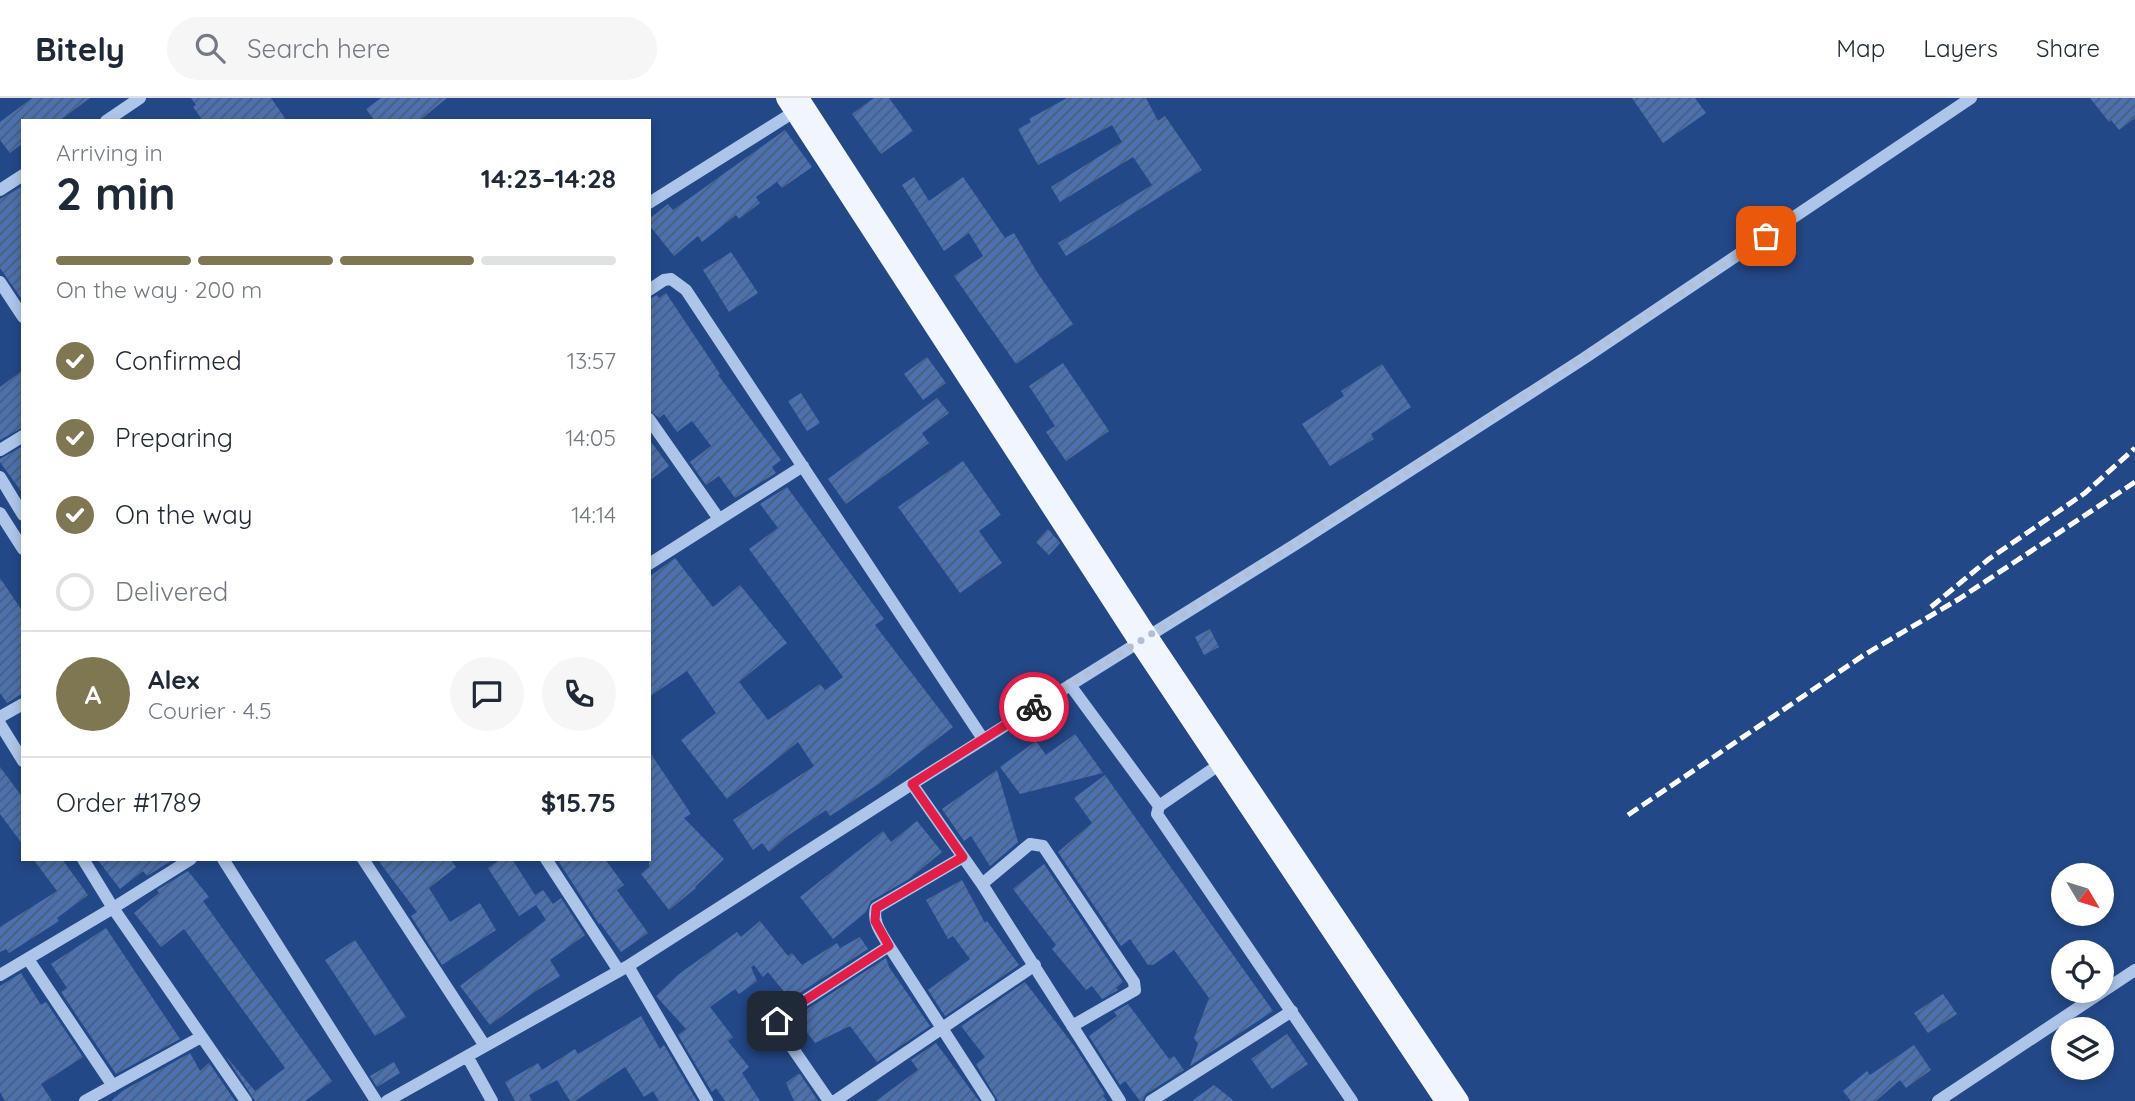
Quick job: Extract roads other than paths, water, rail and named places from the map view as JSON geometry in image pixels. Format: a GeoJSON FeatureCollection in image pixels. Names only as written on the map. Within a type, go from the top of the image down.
{"type":"FeatureCollection","features":[{"type":"Feature","properties":{"kind":"main road"},"geometry":{"type":"LineString","coordinates":[[793,103],[1143,639],[1460,1101]]}},
{"type":"Feature","properties":{"kind":"main road"},"geometry":{"type":"LineString","coordinates":[[1225,761],[1444,1101]]}},
{"type":"Feature","properties":{"kind":"street"},"geometry":{"type":"LineString","coordinates":[[109,119],[140,98]]}},
{"type":"Feature","properties":{"kind":"street"},"geometry":{"type":"LineString","coordinates":[[387,1101],[624,969],[983,739],[1296,544],[1583,359],[1971,98]]}},
{"type":"Feature","properties":{"kind":"street"},"geometry":{"type":"LineString","coordinates":[[651,202],[793,103]]}},
{"type":"Feature","properties":{"kind":"street"},"geometry":{"type":"LineString","coordinates":[[0,190],[21,176]]}},
{"type":"Feature","properties":{"kind":"street"},"geometry":{"type":"LineString","coordinates":[[651,289],[664,280],[671,279],[686,290],[983,739]]}},
{"type":"Feature","properties":{"kind":"street"},"geometry":{"type":"LineString","coordinates":[[0,282],[21,314]]}},
{"type":"Feature","properties":{"kind":"street"},"geometry":{"type":"LineString","coordinates":[[651,422],[719,519]]}},
{"type":"Feature","properties":{"kind":"street"},"geometry":{"type":"LineString","coordinates":[[0,450],[21,437]]}},
{"type":"Feature","properties":{"kind":"street"},"geometry":{"type":"LineString","coordinates":[[651,563],[803,466]]}},
{"type":"Feature","properties":{"kind":"street"},"geometry":{"type":"LineString","coordinates":[[0,477],[21,511]]}},
{"type":"Feature","properties":{"kind":"street"},"geometry":{"type":"LineString","coordinates":[[0,513],[21,546]]}},
{"type":"Feature","properties":{"kind":"street"},"geometry":{"type":"LineString","coordinates":[[1070,685],[1159,806]]}},
{"type":"Feature","properties":{"kind":"street"},"geometry":{"type":"LineString","coordinates":[[0,717],[21,705]]}},
{"type":"Feature","properties":{"kind":"street"},"geometry":{"type":"LineString","coordinates":[[0,724],[21,758]]}},
{"type":"Feature","properties":{"kind":"street"},"geometry":{"type":"LineString","coordinates":[[1225,761],[1159,806],[1157,814],[1352,1101]]}},
{"type":"Feature","properties":{"kind":"street"},"geometry":{"type":"LineString","coordinates":[[912,784],[1035,965],[1119,1101]]}},
{"type":"Feature","properties":{"kind":"street"},"geometry":{"type":"LineString","coordinates":[[982,884],[1030,844],[1043,846],[1135,982],[1135,990],[1072,1026]]}},
{"type":"Feature","properties":{"kind":"street"},"geometry":{"type":"LineString","coordinates":[[963,857],[876,908],[875,921],[989,1101]]}},
{"type":"Feature","properties":{"kind":"street"},"geometry":{"type":"LineString","coordinates":[[84,861],[113,908],[246,1101]]}},
{"type":"Feature","properties":{"kind":"street"},"geometry":{"type":"LineString","coordinates":[[0,975],[188,861]]}},
{"type":"Feature","properties":{"kind":"street"},"geometry":{"type":"LineString","coordinates":[[224,861],[376,1101]]}},
{"type":"Feature","properties":{"kind":"street"},"geometry":{"type":"LineString","coordinates":[[364,861],[485,1046]]}},
{"type":"Feature","properties":{"kind":"street"},"geometry":{"type":"LineString","coordinates":[[547,861],[624,969],[707,1101]]}},
{"type":"Feature","properties":{"kind":"street"},"geometry":{"type":"LineString","coordinates":[[829,1101],[778,1027],[777,1021],[779,1017],[889,946]]}},
{"type":"Feature","properties":{"kind":"street"},"geometry":{"type":"LineString","coordinates":[[28,959],[113,1086]]}},
{"type":"Feature","properties":{"kind":"street"},"geometry":{"type":"LineString","coordinates":[[835,1101],[1035,965]]}},
{"type":"Feature","properties":{"kind":"street"},"geometry":{"type":"LineString","coordinates":[[1938,1101],[2135,970]]}},
{"type":"Feature","properties":{"kind":"street"},"geometry":{"type":"LineString","coordinates":[[1151,1101],[1292,1012]]}},
{"type":"Feature","properties":{"kind":"street"},"geometry":{"type":"LineString","coordinates":[[85,1101],[201,1037]]}},
{"type":"Feature","properties":{"kind":"street"},"geometry":{"type":"LineString","coordinates":[[467,1056],[492,1101]]}},
{"type":"Feature","properties":{"kind":"railway"},"geometry":{"type":"LineString","coordinates":[[1931,607],[1989,559],[2085,493],[2135,448]]}},
{"type":"Feature","properties":{"kind":"railway"},"geometry":{"type":"LineString","coordinates":[[1628,815],[1864,655],[1959,599],[2135,482]]}}]}
